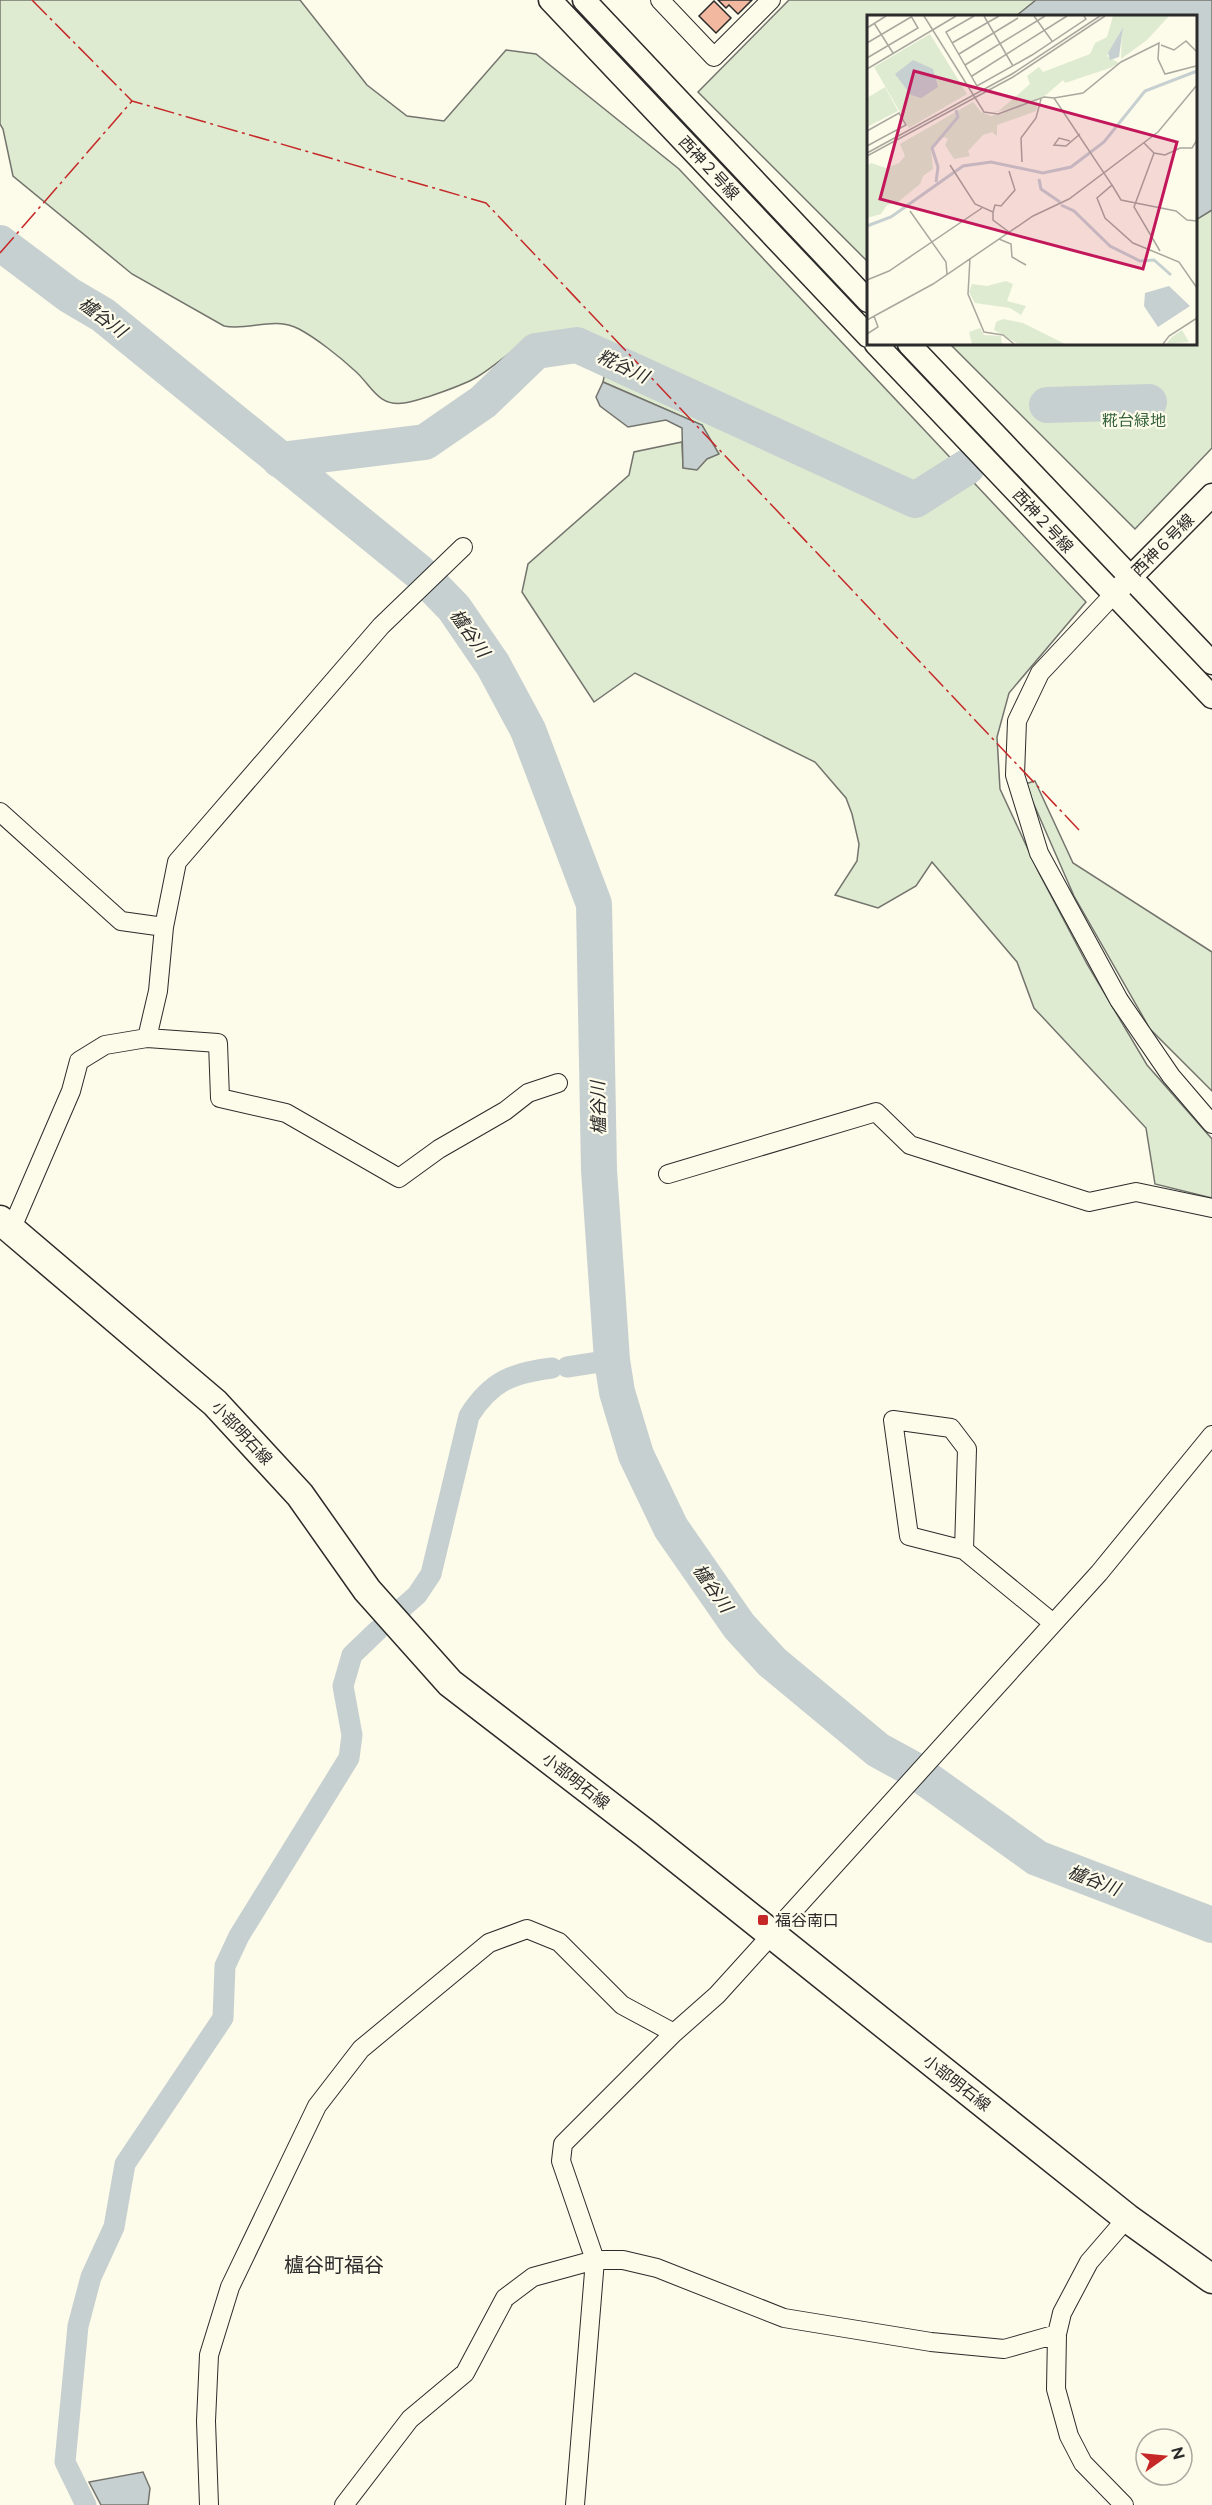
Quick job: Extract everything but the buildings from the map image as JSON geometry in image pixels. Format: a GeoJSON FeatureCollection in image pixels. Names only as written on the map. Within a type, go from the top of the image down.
{"type":"FeatureCollection","features":[{"type":"Feature","properties":{"kind":"main road","name":"小部明石線"},"geometry":{"type":"LineString","coordinates":[[6,1225],[215,1403],[300,1496],[367,1590],[450,1683],[645,1833],[1127,2218],[1212,2279]]}},
{"type":"Feature","properties":{"kind":"street","name":"西神２号線"},"geometry":{"type":"LineString","coordinates":[[550,0],[867,335]]}},
{"type":"Feature","properties":{"kind":"street","name":"西神２号線"},"geometry":{"type":"LineString","coordinates":[[584,0],[867,300]]}},
{"type":"Feature","properties":{"kind":"street"},"geometry":{"type":"LineString","coordinates":[[660,0],[714,57],[771,0]]}},
{"type":"Feature","properties":{"kind":"street","name":"西神２号線"},"geometry":{"type":"LineString","coordinates":[[877,345],[1212,698]]}},
{"type":"Feature","properties":{"kind":"street","name":"西神２号線"},"geometry":{"type":"LineString","coordinates":[[910,345],[1212,663]]}},
{"type":"Feature","properties":{"kind":"street","name":"西神６号線"},"geometry":{"type":"LineString","coordinates":[[1113,595],[1212,495]]}},
{"type":"Feature","properties":{"kind":"street"},"geometry":{"type":"LineString","coordinates":[[147,1038],[158,991],[164,927],[177,862],[381,626],[463,547]]}},
{"type":"Feature","properties":{"kind":"street"},"geometry":{"type":"LineString","coordinates":[[1113,595],[1040,672],[1017,721],[1015,775],[1039,853],[1119,1000],[1171,1076],[1212,1124]]}},
{"type":"Feature","properties":{"kind":"street"},"geometry":{"type":"LineString","coordinates":[[0,812],[120,921],[164,927]]}},
{"type":"Feature","properties":{"kind":"street"},"geometry":{"type":"LineString","coordinates":[[6,1225],[71,1091],[79,1061],[105,1045],[147,1038],[218,1043],[220,1098],[286,1113],[399,1178],[439,1149],[505,1111],[528,1093],[558,1083]]}},
{"type":"Feature","properties":{"kind":"street"},"geometry":{"type":"LineString","coordinates":[[668,1174],[876,1112],[910,1145],[1089,1202],[1136,1192],[1212,1208]]}},
{"type":"Feature","properties":{"kind":"street"},"geometry":{"type":"LineString","coordinates":[[964,1551],[967,1449],[951,1428],[893,1420],[909,1536],[964,1551],[1053,1623]]}},
{"type":"Feature","properties":{"kind":"street"},"geometry":{"type":"LineString","coordinates":[[575,2505],[595,2260],[561,2161],[563,2144],[674,2033],[717,1995],[772,1935],[1099,1573],[1212,1435]]}},
{"type":"Feature","properties":{"kind":"street"},"geometry":{"type":"LineString","coordinates":[[209,2505],[206,2421],[209,2355],[230,2287],[317,2106],[361,2049],[489,1943],[527,1929],[559,1942],[622,2005],[674,2033]]}},
{"type":"Feature","properties":{"kind":"street"},"geometry":{"type":"LineString","coordinates":[[1124,2505],[1083,2463],[1069,2436],[1056,2389],[1057,2334],[1062,2313],[1089,2262],[1127,2218]]}},
{"type":"Feature","properties":{"kind":"street"},"geometry":{"type":"LineString","coordinates":[[344,2505],[410,2419],[465,2373],[505,2298],[533,2277],[595,2260],[623,2260],[657,2268],[784,2318],[931,2342],[1004,2349],[1057,2334]]}},
{"type":"Feature","properties":{"kind":"green space"},"geometry":{"type":"Polygon","coordinates":[[[0,0],[300,0],[367,85],[407,116],[444,121],[506,50],[536,54],[679,169],[1086,602],[1009,693],[997,737],[1000,789],[1039,873],[1087,964],[1147,1065],[1212,1139],[1212,1198],[1155,1184],[1146,1128],[1034,1008],[1017,962],[932,862],[916,886],[878,908],[835,895],[857,861],[859,844],[846,798],[815,762],[635,673],[594,702],[522,592],[528,564],[629,475],[634,452],[682,442],[683,467],[718,454],[702,425],[603,382],[609,353],[589,338],[577,335],[540,337],[519,347],[477,377],[462,384],[411,402],[387,402],[342,359],[299,329],[280,324],[224,326],[132,274],[13,176],[0,124],[0,0]]]}},
{"type":"Feature","properties":{"kind":"green space","name":"糀台緑地"},"geometry":{"type":"Polygon","coordinates":[[[789,0],[1212,0],[1212,448],[1135,529],[951,345],[1197,345],[1197,15],[867,15],[867,261],[698,92],[789,0]]]}},
{"type":"Feature","properties":{"kind":"green space"},"geometry":{"type":"Polygon","coordinates":[[[1035,781],[1073,863],[1212,952],[1212,1091],[1150,1029],[1074,896],[1025,784],[1035,781]]]}},
{"type":"Feature","properties":{"kind":"shaded area"},"geometry":{"type":"Polygon","coordinates":[[[1036,0],[1212,0],[1212,210],[1197,219],[1197,15],[1017,15],[1036,0]]]}},
{"type":"Feature","properties":{"kind":"shaded area"},"geometry":{"type":"Polygon","coordinates":[[[603,382],[702,425],[719,454],[707,459],[697,470],[683,468],[682,428],[666,420],[628,427],[600,406],[596,397],[603,382]]]}},
{"type":"Feature","properties":{"kind":"shaded area"},"geometry":{"type":"Polygon","coordinates":[[[143,2472],[150,2488],[148,2505],[101,2505],[89,2482],[143,2472]]]}},
{"type":"Feature","properties":{"kind":"waterway","name":"櫨谷川"},"geometry":{"type":"LineString","coordinates":[[0,243],[69,295],[103,315],[419,572],[454,608],[493,665],[528,730],[594,904],[599,1170],[612,1360],[617,1392],[636,1455],[671,1528],[739,1626],[772,1662],[878,1750],[911,1768],[1037,1858],[1212,1925]]}},
{"type":"Feature","properties":{"kind":"waterway","name":"糀谷川"},"geometry":{"type":"LineString","coordinates":[[280,460],[425,442],[483,402],[536,351],[577,345],[915,500],[967,467]]}},
{"type":"Feature","properties":{"kind":"waterway","name":"糀谷川"},"geometry":{"type":"LineString","coordinates":[[1047,405],[1149,402]]}},
{"type":"Feature","properties":{"kind":"waterway"},"geometry":{"type":"LineString","coordinates":[[567,1367],[612,1360]]}},
{"type":"Feature","properties":{"kind":"waterway"},"geometry":{"type":"LineString","coordinates":[[400,1610],[417,1595],[431,1574],[469,1416],[486,1394],[504,1381],[525,1373],[552,1368]]}},
{"type":"Feature","properties":{"kind":"waterway"},"geometry":{"type":"LineString","coordinates":[[86,2505],[65,2462],[78,2326],[91,2277],[114,2227],[125,2164],[223,2018],[225,1966],[239,1936],[349,1758],[352,1735],[343,1686],[352,1655],[378,1630]]}},
{"type":"Feature","properties":{"kind":"power"},"geometry":{"type":"LineString","coordinates":[[32,0],[132,101],[486,203],[1079,830]]}},
{"type":"Feature","properties":{"kind":"power"},"geometry":{"type":"LineString","coordinates":[[0,253],[132,101]]}},
{"type":"Feature","properties":{"kind":"place","name":"福谷南口"},"geometry":{"type":"Point","coordinates":[763,1920]}},
{"type":"Feature","properties":{"kind":"district","name":"櫨谷町福谷"},"geometry":{"type":"Point","coordinates":[334,2265]}}]}
